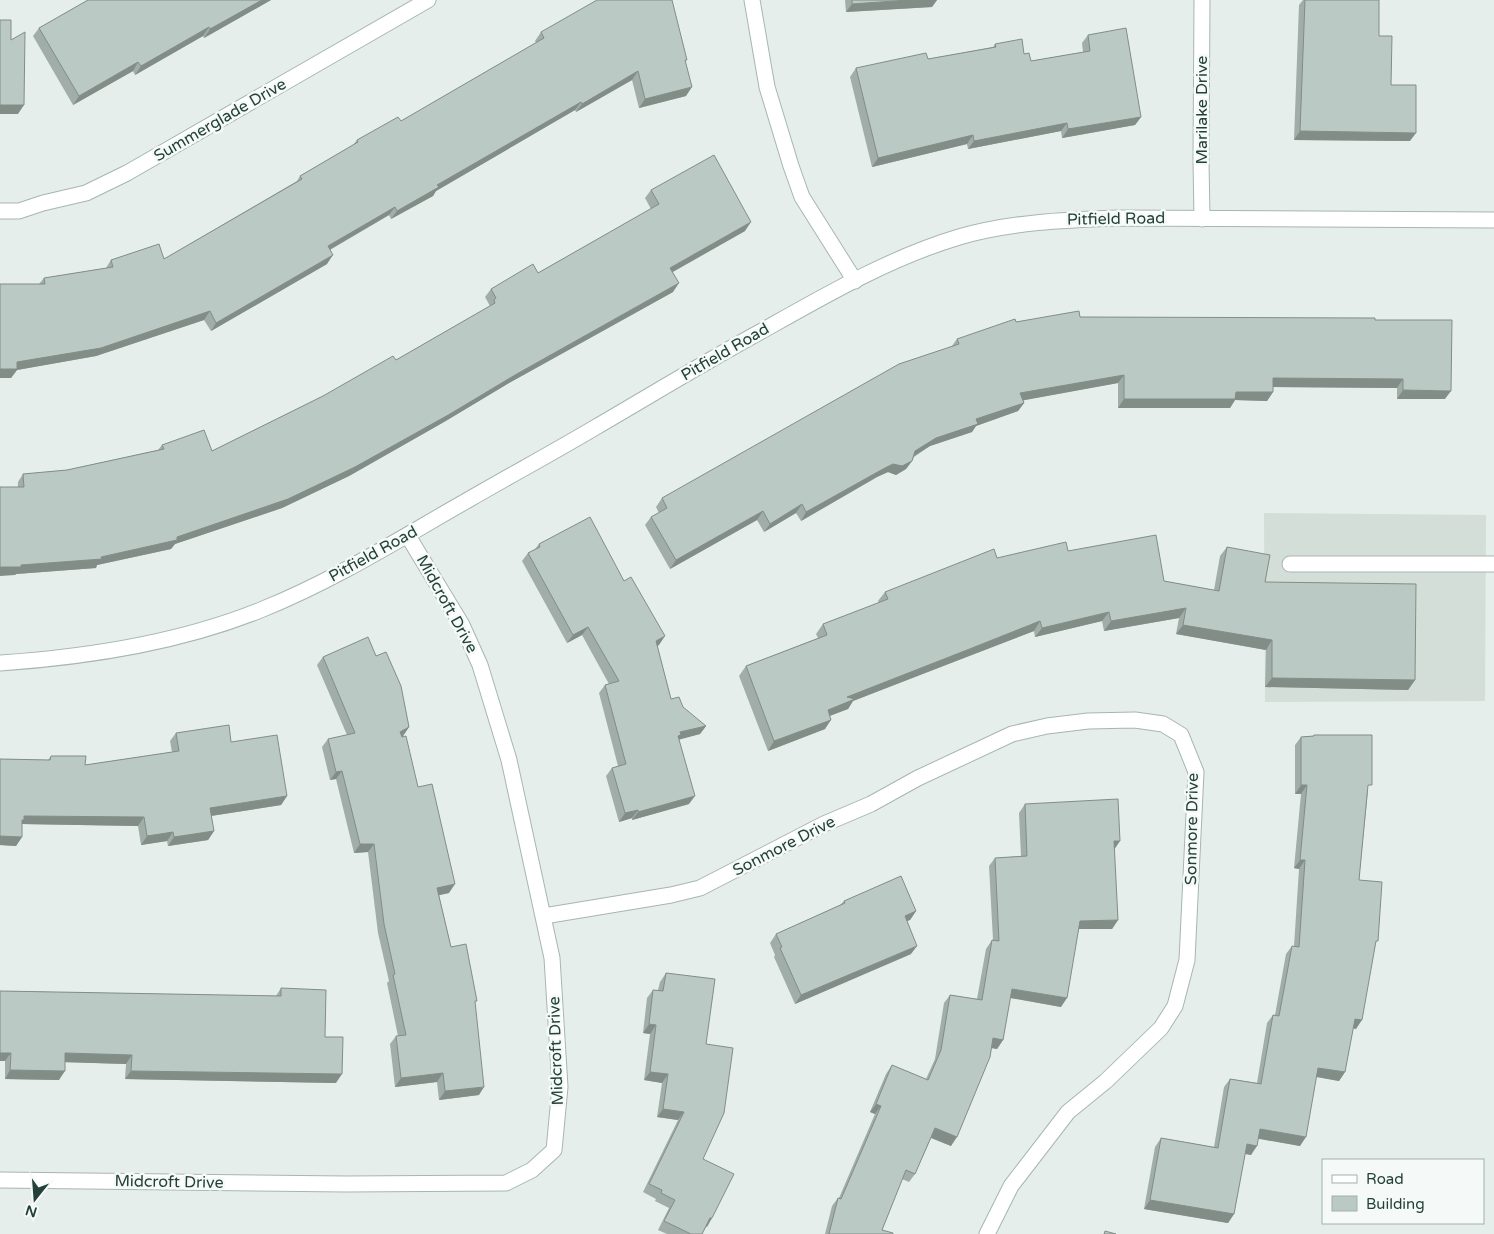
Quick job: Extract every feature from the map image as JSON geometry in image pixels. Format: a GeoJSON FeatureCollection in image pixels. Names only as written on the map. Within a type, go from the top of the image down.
{"type":"FeatureCollection","features":[{"type":"Feature","properties":{"kind":"street","name":"Summerglade Drive"},"geometry":{"type":"LineString","coordinates":[[0,212],[19,211],[86,193],[127,174],[428,0]]}},
{"type":"Feature","properties":{"kind":"street"},"geometry":{"type":"LineString","coordinates":[[752,0],[768,87],[802,197],[855,280]]}},
{"type":"Feature","properties":{"kind":"street","name":"Marilake Drive"},"geometry":{"type":"LineString","coordinates":[[1202,0],[1202,219]]}},
{"type":"Feature","properties":{"kind":"street","name":"Pitfield Road"},"geometry":{"type":"LineString","coordinates":[[0,664],[60,659],[112,651],[207,629],[262,610],[312,587],[408,536],[731,348],[855,280],[882,266],[958,237],[1006,226],[1073,220],[1494,220]]}},
{"type":"Feature","properties":{"kind":"street","name":"Midcroft Drive"},"geometry":{"type":"LineString","coordinates":[[0,1180],[336,1184],[506,1183],[532,1170],[554,1150],[560,1087],[552,958],[509,760],[480,665],[462,625],[408,536]]}},
{"type":"Feature","properties":{"kind":"street"},"geometry":{"type":"LineString","coordinates":[[1290,564],[1494,564]]}},
{"type":"Feature","properties":{"kind":"street","name":"Sonmore Drive"},"geometry":{"type":"LineString","coordinates":[[544,916],[700,888],[824,824],[871,804],[918,778],[1012,734],[1047,726],[1088,721],[1135,720],[1163,724],[1181,735],[1196,772],[1187,960],[1175,1006],[1161,1028],[1106,1081],[1068,1112],[1011,1186],[987,1234]]}},
{"type":"Feature","properties":{"kind":"shaded area"},"geometry":{"type":"Polygon","coordinates":[[[1264,513],[1486,515],[1485,701],[1265,702],[1264,513]]]}},
{"type":"Feature","properties":{"kind":"building"},"geometry":{"type":"Polygon","coordinates":[[[88,0],[262,0],[210,29],[209,27],[141,66],[138,62],[79,96],[39,28],[88,0]]]}},
{"type":"Feature","properties":{"kind":"building"},"geometry":{"type":"Polygon","coordinates":[[[597,0],[672,0],[692,87],[645,99],[638,71],[437,185],[439,187],[397,211],[395,207],[328,246],[333,255],[216,323],[210,311],[101,348],[17,362],[17,369],[0,369],[0,284],[45,284],[44,278],[113,267],[111,260],[159,244],[164,259],[302,179],[300,176],[358,142],[357,140],[398,117],[401,121],[544,38],[541,32],[597,0]]]}},
{"type":"Feature","properties":{"kind":"building"},"geometry":{"type":"Polygon","coordinates":[[[852,0],[909,0],[852,4],[852,0]]]}},
{"type":"Feature","properties":{"kind":"building"},"geometry":{"type":"Polygon","coordinates":[[[1305,0],[1379,0],[1379,36],[1392,36],[1391,85],[1416,85],[1416,133],[1300,131],[1305,0]]]}},
{"type":"Feature","properties":{"kind":"building"},"geometry":{"type":"Polygon","coordinates":[[[0,20],[11,20],[11,40],[25,32],[24,105],[0,105],[0,20]]]}},
{"type":"Feature","properties":{"kind":"building"},"geometry":{"type":"Polygon","coordinates":[[[1126,28],[1141,117],[1068,129],[1067,123],[974,141],[973,135],[878,158],[856,68],[926,53],[928,59],[996,47],[995,44],[1022,39],[1024,54],[1029,53],[1031,61],[1090,51],[1088,35],[1126,28]]]}},
{"type":"Feature","properties":{"kind":"building"},"geometry":{"type":"Polygon","coordinates":[[[714,155],[751,222],[670,268],[679,283],[355,467],[288,499],[177,537],[177,540],[101,557],[102,559],[21,565],[21,567],[0,567],[0,487],[24,487],[23,474],[67,470],[164,449],[162,445],[204,430],[212,451],[323,396],[393,356],[396,360],[495,303],[494,300],[496,298],[491,289],[533,264],[538,273],[659,204],[651,190],[714,155]]]}},
{"type":"Feature","properties":{"kind":"building"},"geometry":{"type":"Polygon","coordinates":[[[1079,311],[1080,317],[1452,320],[1451,391],[1403,390],[1403,379],[1273,378],[1273,392],[1236,392],[1235,399],[1124,399],[1124,375],[1020,393],[1024,403],[976,419],[978,424],[936,438],[915,451],[912,461],[902,466],[893,464],[806,512],[802,504],[770,524],[763,511],[676,560],[651,517],[667,508],[662,498],[899,364],[959,344],[957,339],[1015,319],[1016,322],[1079,311]]]}},
{"type":"Feature","properties":{"kind":"building"},"geometry":{"type":"Polygon","coordinates":[[[590,517],[624,581],[631,577],[665,636],[656,641],[671,699],[679,697],[683,707],[706,726],[680,732],[681,735],[678,736],[695,796],[638,812],[638,810],[625,813],[612,768],[626,764],[605,685],[619,681],[588,627],[573,635],[528,553],[540,547],[539,544],[590,517]]]}},
{"type":"Feature","properties":{"kind":"building"},"geometry":{"type":"Polygon","coordinates":[[[1156,535],[1164,581],[1219,591],[1227,547],[1270,555],[1265,582],[1416,584],[1415,680],[1272,678],[1272,640],[1183,625],[1186,608],[1111,621],[1109,612],[1042,628],[1040,621],[847,697],[855,699],[828,710],[831,720],[774,741],[746,666],[827,635],[823,624],[888,599],[885,592],[994,549],[997,558],[1066,542],[1068,551],[1156,535]]]}},
{"type":"Feature","properties":{"kind":"building"},"geometry":{"type":"Polygon","coordinates":[[[368,637],[376,656],[386,652],[401,686],[409,727],[400,732],[402,737],[406,736],[418,787],[432,784],[455,884],[437,888],[451,947],[466,944],[477,1001],[475,1001],[484,1087],[445,1091],[443,1073],[401,1078],[396,1036],[406,1035],[384,924],[374,844],[360,844],[342,771],[336,772],[328,739],[355,733],[323,657],[368,637]]]}},
{"type":"Feature","properties":{"kind":"building"},"geometry":{"type":"Polygon","coordinates":[[[229,725],[231,742],[277,735],[287,796],[210,808],[214,831],[174,837],[173,832],[147,836],[144,817],[24,816],[24,820],[22,820],[22,837],[0,836],[0,759],[50,760],[51,756],[86,756],[85,765],[179,751],[176,733],[229,725]]]}},
{"type":"Feature","properties":{"kind":"building"},"geometry":{"type":"Polygon","coordinates":[[[1314,735],[1372,735],[1372,785],[1368,785],[1359,880],[1382,882],[1378,941],[1376,941],[1362,1020],[1355,1019],[1345,1072],[1318,1068],[1306,1137],[1260,1129],[1257,1146],[1247,1144],[1234,1214],[1150,1200],[1161,1138],[1218,1148],[1230,1079],[1261,1084],[1273,1015],[1279,1016],[1292,946],[1299,947],[1305,860],[1300,860],[1307,785],[1301,785],[1301,737],[1314,735]]]}},
{"type":"Feature","properties":{"kind":"building"},"geometry":{"type":"Polygon","coordinates":[[[1118,799],[1120,841],[1114,841],[1118,920],[1080,921],[1067,998],[1012,989],[1003,1040],[993,1038],[990,1057],[957,1137],[935,1128],[915,1174],[906,1170],[882,1230],[893,1234],[829,1234],[838,1198],[841,1199],[881,1106],[876,1104],[892,1065],[928,1080],[941,1050],[950,995],[982,1000],[992,940],[999,941],[995,858],[1027,856],[1025,804],[1118,799]]]}},
{"type":"Feature","properties":{"kind":"building"},"geometry":{"type":"Polygon","coordinates":[[[901,876],[916,911],[905,916],[917,946],[801,995],[780,948],[782,947],[776,934],[901,876]]]}},
{"type":"Feature","properties":{"kind":"building"},"geometry":{"type":"Polygon","coordinates":[[[666,973],[715,979],[706,1044],[733,1048],[724,1113],[703,1159],[734,1174],[702,1234],[691,1234],[664,1221],[675,1200],[661,1193],[662,1190],[649,1184],[684,1112],[663,1109],[668,1074],[650,1072],[656,1025],[649,1024],[653,990],[663,991],[666,973]]]}},
{"type":"Feature","properties":{"kind":"building"},"geometry":{"type":"Polygon","coordinates":[[[281,988],[326,990],[325,1037],[343,1037],[342,1074],[131,1071],[132,1055],[65,1053],[65,1071],[10,1070],[11,1053],[0,1053],[0,991],[281,996],[281,988]]]}},
{"type":"Feature","properties":{"kind":"building"},"geometry":{"type":"Polygon","coordinates":[[[1105,1231],[1116,1234],[1104,1234],[1105,1231]]]}}]}
